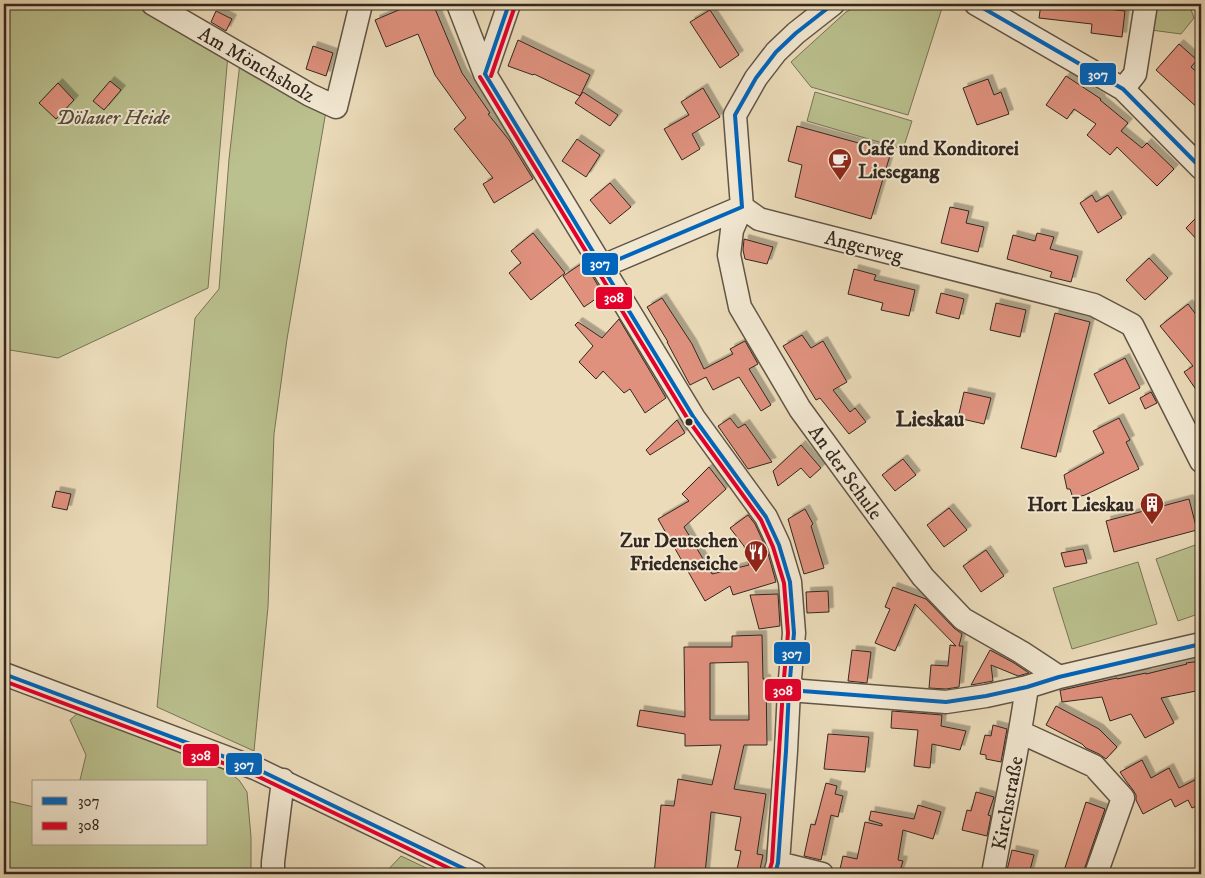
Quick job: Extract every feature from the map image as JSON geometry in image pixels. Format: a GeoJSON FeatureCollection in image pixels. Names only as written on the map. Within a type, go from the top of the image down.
{"type":"FeatureCollection","features":[{"type":"Feature","properties":{"kind":"street","name":"Am Mönchsholz"},"geometry":{"type":"LineString","coordinates":[[153,4],[310,95],[336,108],[362,4]]}},
{"type":"Feature","properties":{"kind":"street"},"geometry":{"type":"LineString","coordinates":[[458,4],[485,74],[694,418],[766,517],[779,544],[790,582],[794,633],[776,869],[822,874]]}},
{"type":"Feature","properties":{"kind":"street"},"geometry":{"type":"LineString","coordinates":[[485,74],[509,4]]}},
{"type":"Feature","properties":{"kind":"street"},"geometry":{"type":"LineString","coordinates":[[603,266],[742,207],[735,115],[756,78],[776,52],[796,33],[833,4]]}},
{"type":"Feature","properties":{"kind":"street"},"geometry":{"type":"LineString","coordinates":[[976,4],[1123,89],[1201,168]]}},
{"type":"Feature","properties":{"kind":"street"},"geometry":{"type":"LineString","coordinates":[[1123,89],[1135,74],[1146,4]]}},
{"type":"Feature","properties":{"kind":"street","name":"Angerweg"},"geometry":{"type":"LineString","coordinates":[[742,207],[759,219],[1094,305],[1132,324],[1201,461]]}},
{"type":"Feature","properties":{"kind":"street","name":"An der Schule"},"geometry":{"type":"LineString","coordinates":[[742,207],[732,230],[729,256],[740,307],[800,409],[924,577],[963,619],[1021,652],[1059,677]]}},
{"type":"Feature","properties":{"kind":"street"},"geometry":{"type":"LineString","coordinates":[[789,690],[946,702],[1027,687],[1059,677],[1201,644]]}},
{"type":"Feature","properties":{"kind":"street"},"geometry":{"type":"LineString","coordinates":[[4,674],[283,780],[475,874]]}},
{"type":"Feature","properties":{"kind":"street","name":"Kirchstraße"},"geometry":{"type":"LineString","coordinates":[[993,874],[1027,687]]}},
{"type":"Feature","properties":{"kind":"street"},"geometry":{"type":"LineString","coordinates":[[1020,732],[1094,766],[1123,798],[1096,874]]}},
{"type":"Feature","properties":{"kind":"street"},"geometry":{"type":"LineString","coordinates":[[273,874],[283,780]]}},
{"type":"Feature","properties":{"kind":"green space","name":"Dölauer Heide"},"geometry":{"type":"Polygon","coordinates":[[[4,4],[143,4],[228,54],[208,288],[58,358],[4,349],[4,4]]]}},
{"type":"Feature","properties":{"kind":"green space"},"geometry":{"type":"Polygon","coordinates":[[[861,4],[943,5],[908,115],[811,87],[791,62],[846,12],[861,4]]]}},
{"type":"Feature","properties":{"kind":"green space"},"geometry":{"type":"Polygon","coordinates":[[[1155,4],[1189,4],[1194,18],[1181,34],[1151,30],[1155,4]]]}},
{"type":"Feature","properties":{"kind":"green space"},"geometry":{"type":"Polygon","coordinates":[[[240,62],[326,111],[287,339],[274,434],[268,607],[254,751],[157,707],[195,318],[219,289],[229,159],[240,62]]]}},
{"type":"Feature","properties":{"kind":"green space"},"geometry":{"type":"Polygon","coordinates":[[[815,92],[912,121],[903,149],[807,121],[815,92]]]}},
{"type":"Feature","properties":{"kind":"green space"},"geometry":{"type":"Polygon","coordinates":[[[1201,543],[1201,613],[1178,621],[1156,559],[1201,543]]]}},
{"type":"Feature","properties":{"kind":"green space"},"geometry":{"type":"Polygon","coordinates":[[[1138,562],[1157,624],[1072,649],[1053,588],[1138,562]]]}},
{"type":"Feature","properties":{"kind":"green space"},"geometry":{"type":"Polygon","coordinates":[[[78,713],[224,769],[239,780],[247,792],[251,837],[251,874],[4,874],[4,800],[32,807],[32,846],[208,846],[208,780],[80,780],[86,755],[70,720],[78,713]]]}},
{"type":"Feature","properties":{"kind":"green space"},"geometry":{"type":"Polygon","coordinates":[[[401,856],[439,874],[384,874],[401,856]]]}},
{"type":"Feature","properties":{"kind":"building"},"geometry":{"type":"Polygon","coordinates":[[[413,4],[433,4],[462,73],[490,113],[488,114],[509,140],[533,179],[494,203],[483,184],[493,178],[454,129],[466,118],[435,75],[418,34],[386,47],[375,20],[413,4]]]}},
{"type":"Feature","properties":{"kind":"building"},"geometry":{"type":"Polygon","coordinates":[[[1041,4],[1073,4],[1125,11],[1122,37],[1091,33],[1092,24],[1039,18],[1041,4]]]}},
{"type":"Feature","properties":{"kind":"building"},"geometry":{"type":"Polygon","coordinates":[[[710,10],[739,55],[720,68],[690,22],[710,10]]]}},
{"type":"Feature","properties":{"kind":"building"},"geometry":{"type":"Polygon","coordinates":[[[216,11],[232,19],[226,31],[211,22],[216,11]]]}},
{"type":"Feature","properties":{"kind":"building"},"geometry":{"type":"Polygon","coordinates":[[[518,40],[590,75],[580,96],[534,74],[508,66],[518,40]]]}},
{"type":"Feature","properties":{"kind":"building"},"geometry":{"type":"Polygon","coordinates":[[[1179,44],[1197,60],[1191,67],[1201,76],[1201,111],[1156,70],[1179,44]]]}},
{"type":"Feature","properties":{"kind":"building"},"geometry":{"type":"Polygon","coordinates":[[[313,46],[333,53],[326,76],[306,69],[313,46]]]}},
{"type":"Feature","properties":{"kind":"building"},"geometry":{"type":"Polygon","coordinates":[[[1066,76],[1101,99],[1128,123],[1121,131],[1142,148],[1147,143],[1174,169],[1157,186],[1117,147],[1110,155],[1087,135],[1096,124],[1074,109],[1067,119],[1046,105],[1066,76]]]}},
{"type":"Feature","properties":{"kind":"building"},"geometry":{"type":"Polygon","coordinates":[[[988,79],[994,95],[1001,92],[1009,114],[977,125],[963,88],[988,79]]]}},
{"type":"Feature","properties":{"kind":"building"},"geometry":{"type":"Polygon","coordinates":[[[110,81],[121,90],[104,110],[93,101],[110,81]]]}},
{"type":"Feature","properties":{"kind":"building"},"geometry":{"type":"Polygon","coordinates":[[[58,83],[74,100],[56,119],[39,103],[58,83]]]}},
{"type":"Feature","properties":{"kind":"building"},"geometry":{"type":"Polygon","coordinates":[[[703,88],[720,117],[692,134],[700,149],[682,160],[664,129],[689,115],[681,102],[703,88]]]}},
{"type":"Feature","properties":{"kind":"building"},"geometry":{"type":"Polygon","coordinates":[[[583,92],[618,115],[610,126],[575,103],[583,92]]]}},
{"type":"Feature","properties":{"kind":"building","name":"Café und Konditorei Liesegang"},"geometry":{"type":"Polygon","coordinates":[[[797,126],[891,152],[871,219],[795,197],[802,165],[788,161],[797,126]]]}},
{"type":"Feature","properties":{"kind":"building"},"geometry":{"type":"Polygon","coordinates":[[[577,139],[600,155],[586,177],[562,161],[577,139]]]}},
{"type":"Feature","properties":{"kind":"building"},"geometry":{"type":"Polygon","coordinates":[[[610,183],[631,207],[610,224],[590,200],[610,183]]]}},
{"type":"Feature","properties":{"kind":"building"},"geometry":{"type":"Polygon","coordinates":[[[1092,195],[1096,202],[1108,195],[1122,218],[1098,233],[1080,203],[1092,195]]]}},
{"type":"Feature","properties":{"kind":"building"},"geometry":{"type":"Polygon","coordinates":[[[950,207],[969,211],[966,223],[984,227],[978,252],[941,243],[950,207]]]}},
{"type":"Feature","properties":{"kind":"building"},"geometry":{"type":"Polygon","coordinates":[[[1201,213],[1201,244],[1186,228],[1201,213]]]}},
{"type":"Feature","properties":{"kind":"building"},"geometry":{"type":"Polygon","coordinates":[[[533,233],[565,273],[531,300],[509,273],[521,263],[511,251],[533,233]]]}},
{"type":"Feature","properties":{"kind":"building"},"geometry":{"type":"Polygon","coordinates":[[[1037,233],[1054,237],[1050,249],[1078,256],[1071,282],[1050,277],[1052,272],[1007,259],[1013,235],[1035,241],[1037,233]]]}},
{"type":"Feature","properties":{"kind":"building"},"geometry":{"type":"Polygon","coordinates":[[[744,239],[773,247],[767,264],[745,259],[743,250],[744,239]]]}},
{"type":"Feature","properties":{"kind":"building"},"geometry":{"type":"Polygon","coordinates":[[[1149,258],[1168,278],[1145,300],[1126,280],[1149,258]]]}},
{"type":"Feature","properties":{"kind":"building"},"geometry":{"type":"Polygon","coordinates":[[[584,262],[603,294],[584,307],[563,276],[584,262]]]}},
{"type":"Feature","properties":{"kind":"building"},"geometry":{"type":"Polygon","coordinates":[[[854,269],[876,275],[874,280],[915,290],[909,316],[881,310],[883,303],[848,294],[854,269]]]}},
{"type":"Feature","properties":{"kind":"building"},"geometry":{"type":"Polygon","coordinates":[[[941,293],[964,299],[959,319],[936,313],[941,293]]]}},
{"type":"Feature","properties":{"kind":"building"},"geometry":{"type":"Polygon","coordinates":[[[662,298],[692,344],[704,369],[733,354],[730,349],[745,341],[758,364],[749,369],[771,405],[761,411],[739,377],[713,390],[706,377],[690,385],[647,307],[662,298]]]}},
{"type":"Feature","properties":{"kind":"building"},"geometry":{"type":"Polygon","coordinates":[[[996,303],[1026,310],[1020,337],[990,330],[996,303]]]}},
{"type":"Feature","properties":{"kind":"building"},"geometry":{"type":"Polygon","coordinates":[[[1188,304],[1201,321],[1201,397],[1184,372],[1193,366],[1160,326],[1188,304]]]}},
{"type":"Feature","properties":{"kind":"building"},"geometry":{"type":"Polygon","coordinates":[[[1055,313],[1090,322],[1056,457],[1021,448],[1055,313]]]}},
{"type":"Feature","properties":{"kind":"building"},"geometry":{"type":"Polygon","coordinates":[[[619,319],[666,398],[645,413],[630,389],[624,393],[603,371],[596,379],[579,362],[593,346],[575,325],[578,322],[602,338],[619,319]]]}},
{"type":"Feature","properties":{"kind":"building"},"geometry":{"type":"Polygon","coordinates":[[[802,335],[811,348],[823,341],[847,382],[833,390],[850,412],[855,408],[866,422],[849,434],[820,398],[816,400],[783,346],[802,335]]]}},
{"type":"Feature","properties":{"kind":"building"},"geometry":{"type":"Polygon","coordinates":[[[1125,358],[1140,388],[1109,404],[1094,374],[1125,358]]]}},
{"type":"Feature","properties":{"kind":"building"},"geometry":{"type":"Polygon","coordinates":[[[964,392],[991,398],[984,424],[958,418],[964,392]]]}},
{"type":"Feature","properties":{"kind":"building"},"geometry":{"type":"Polygon","coordinates":[[[1151,392],[1157,403],[1145,409],[1140,398],[1151,392]]]}},
{"type":"Feature","properties":{"kind":"building"},"geometry":{"type":"Polygon","coordinates":[[[730,418],[738,428],[745,424],[772,462],[748,469],[718,426],[730,418]]]}},
{"type":"Feature","properties":{"kind":"building"},"geometry":{"type":"Polygon","coordinates":[[[1119,418],[1130,440],[1126,442],[1139,469],[1085,495],[1073,498],[1070,489],[1067,489],[1064,475],[1104,453],[1093,431],[1119,418]]]}},
{"type":"Feature","properties":{"kind":"building"},"geometry":{"type":"Polygon","coordinates":[[[677,420],[685,433],[650,455],[646,450],[677,420]]]}},
{"type":"Feature","properties":{"kind":"building"},"geometry":{"type":"Polygon","coordinates":[[[801,445],[821,468],[810,478],[801,468],[778,486],[773,471],[801,445]]]}},
{"type":"Feature","properties":{"kind":"building"},"geometry":{"type":"Polygon","coordinates":[[[903,459],[916,475],[895,491],[882,475],[903,459]]]}},
{"type":"Feature","properties":{"kind":"building"},"geometry":{"type":"Polygon","coordinates":[[[709,467],[726,489],[684,527],[712,574],[749,565],[744,546],[730,528],[748,515],[755,524],[767,550],[776,582],[733,595],[730,586],[705,601],[658,519],[689,501],[682,494],[709,467]]]}},
{"type":"Feature","properties":{"kind":"building"},"geometry":{"type":"Polygon","coordinates":[[[56,491],[71,494],[67,510],[52,507],[56,491]]]}},
{"type":"Feature","properties":{"kind":"building","name":"Hort Lieskau"},"geometry":{"type":"Polygon","coordinates":[[[1189,499],[1197,530],[1114,552],[1106,521],[1189,499]]]}},
{"type":"Feature","properties":{"kind":"building"},"geometry":{"type":"Polygon","coordinates":[[[949,508],[967,530],[944,547],[927,525],[949,508]]]}},
{"type":"Feature","properties":{"kind":"building"},"geometry":{"type":"Polygon","coordinates":[[[805,509],[813,524],[811,526],[824,568],[804,574],[788,519],[805,509]]]}},
{"type":"Feature","properties":{"kind":"building"},"geometry":{"type":"Polygon","coordinates":[[[1083,549],[1087,563],[1065,567],[1061,553],[1083,549]]]}},
{"type":"Feature","properties":{"kind":"building"},"geometry":{"type":"Polygon","coordinates":[[[986,550],[1004,576],[981,592],[963,566],[986,550]]]}},
{"type":"Feature","properties":{"kind":"building"},"geometry":{"type":"Polygon","coordinates":[[[893,587],[926,599],[962,634],[959,646],[963,646],[959,687],[946,689],[929,688],[931,665],[948,666],[950,645],[956,646],[915,604],[895,651],[875,643],[890,609],[885,607],[893,587]]]}},
{"type":"Feature","properties":{"kind":"building"},"geometry":{"type":"Polygon","coordinates":[[[828,591],[829,612],[807,613],[806,592],[828,591]]]}},
{"type":"Feature","properties":{"kind":"building"},"geometry":{"type":"Polygon","coordinates":[[[778,594],[780,626],[759,629],[750,595],[778,594]]]}},
{"type":"Feature","properties":{"kind":"building"},"geometry":{"type":"Polygon","coordinates":[[[762,635],[763,679],[766,679],[767,745],[744,745],[734,789],[766,794],[757,854],[763,855],[759,874],[736,874],[741,851],[735,850],[741,817],[711,812],[705,874],[654,874],[661,805],[674,806],[678,779],[712,785],[721,745],[685,746],[685,734],[637,726],[640,710],[685,717],[684,647],[732,647],[732,636],[762,635]],[[748,662],[710,663],[710,720],[749,720],[748,662]]]}},
{"type":"Feature","properties":{"kind":"building"},"geometry":{"type":"Polygon","coordinates":[[[852,650],[871,652],[867,683],[848,681],[852,650]]]}},
{"type":"Feature","properties":{"kind":"building"},"geometry":{"type":"Polygon","coordinates":[[[990,650],[1029,673],[1018,676],[991,665],[993,681],[971,685],[990,650]]]}},
{"type":"Feature","properties":{"kind":"building"},"geometry":{"type":"Polygon","coordinates":[[[1201,661],[1201,690],[1161,698],[1174,723],[1145,738],[1131,714],[1110,721],[1102,697],[1062,702],[1060,690],[1146,674],[1186,663],[1201,661]]]}},
{"type":"Feature","properties":{"kind":"building"},"geometry":{"type":"Polygon","coordinates":[[[1056,706],[1099,729],[1117,747],[1106,759],[1046,725],[1056,706]]]}},
{"type":"Feature","properties":{"kind":"building"},"geometry":{"type":"Polygon","coordinates":[[[892,711],[942,715],[941,726],[966,731],[960,750],[932,744],[930,768],[914,766],[918,730],[891,728],[892,711]]]}},
{"type":"Feature","properties":{"kind":"building"},"geometry":{"type":"Polygon","coordinates":[[[993,725],[1007,729],[1001,762],[986,759],[986,755],[980,754],[985,735],[991,736],[993,725]]]}},
{"type":"Feature","properties":{"kind":"building"},"geometry":{"type":"Polygon","coordinates":[[[828,734],[869,737],[865,772],[824,769],[828,734]]]}},
{"type":"Feature","properties":{"kind":"building"},"geometry":{"type":"Polygon","coordinates":[[[1142,760],[1151,778],[1169,768],[1179,788],[1201,777],[1201,804],[1192,808],[1188,800],[1175,807],[1171,799],[1143,814],[1136,800],[1136,795],[1120,772],[1142,760]]]}},
{"type":"Feature","properties":{"kind":"building"},"geometry":{"type":"Polygon","coordinates":[[[826,783],[837,786],[835,794],[843,796],[838,817],[831,815],[821,860],[804,856],[811,824],[815,825],[826,783]]]}},
{"type":"Feature","properties":{"kind":"building"},"geometry":{"type":"Polygon","coordinates":[[[976,792],[994,797],[988,815],[991,816],[987,836],[962,830],[967,810],[971,811],[976,792]]]}},
{"type":"Feature","properties":{"kind":"building"},"geometry":{"type":"Polygon","coordinates":[[[1086,802],[1105,809],[1083,874],[1063,874],[1086,802]]]}},
{"type":"Feature","properties":{"kind":"building"},"geometry":{"type":"Polygon","coordinates":[[[918,805],[941,812],[933,839],[903,830],[898,860],[903,861],[899,874],[861,874],[840,869],[843,856],[857,859],[865,822],[882,826],[882,824],[869,820],[871,811],[914,819],[918,805]]]}},
{"type":"Feature","properties":{"kind":"building"},"geometry":{"type":"Polygon","coordinates":[[[1012,850],[1034,855],[1029,874],[1006,874],[1012,850]]]}},
{"type":"Feature","properties":{"kind":"transit line","name":"307"},"geometry":{"type":"LineString","coordinates":[[485,74],[509,4]]}},
{"type":"Feature","properties":{"kind":"transit line","name":"307"},"geometry":{"type":"LineString","coordinates":[[742,207],[735,115],[756,78],[776,52],[796,33],[833,4]]}},
{"type":"Feature","properties":{"kind":"transit line","name":"307"},"geometry":{"type":"LineString","coordinates":[[976,4],[1123,89],[1201,168]]}},
{"type":"Feature","properties":{"kind":"transit line","name":"308"},"geometry":{"type":"LineString","coordinates":[[491,76],[515,6]]}},
{"type":"Feature","properties":{"kind":"transit line","name":"307"},"geometry":{"type":"LineString","coordinates":[[485,74],[694,418],[766,517],[779,545],[790,582],[794,633],[778,863],[775,874]]}},
{"type":"Feature","properties":{"kind":"transit line","name":"308"},"geometry":{"type":"LineString","coordinates":[[480,77],[689,421],[761,520],[773,547],[784,583],[788,633],[772,862],[769,872]]}},
{"type":"Feature","properties":{"kind":"transit line","name":"307"},"geometry":{"type":"LineString","coordinates":[[603,266],[742,207]]}},
{"type":"Feature","properties":{"kind":"transit line","name":"307"},"geometry":{"type":"LineString","coordinates":[[789,690],[946,702],[1027,687],[1059,677],[1201,644]]}},
{"type":"Feature","properties":{"kind":"transit line","name":"307"},"geometry":{"type":"LineString","coordinates":[[4,674],[257,769],[475,874]]}},
{"type":"Feature","properties":{"kind":"transit line","name":"308"},"geometry":{"type":"LineString","coordinates":[[4,681],[255,775],[461,874]]}},
{"type":"Feature","properties":{"kind":"place","name":"Café und Konditorei Liesegang"},"geometry":{"type":"Point","coordinates":[840,181]}},
{"type":"Feature","properties":{"kind":"place","name":"Hort Lieskau"},"geometry":{"type":"Point","coordinates":[1152,525]}},
{"type":"Feature","properties":{"kind":"place","name":"Zur Deutschen Friedenseiche"},"geometry":{"type":"Point","coordinates":[756,573]}},
{"type":"Feature","properties":{"kind":"district","name":"Lieskau"},"geometry":{"type":"Point","coordinates":[930,418]}}]}
